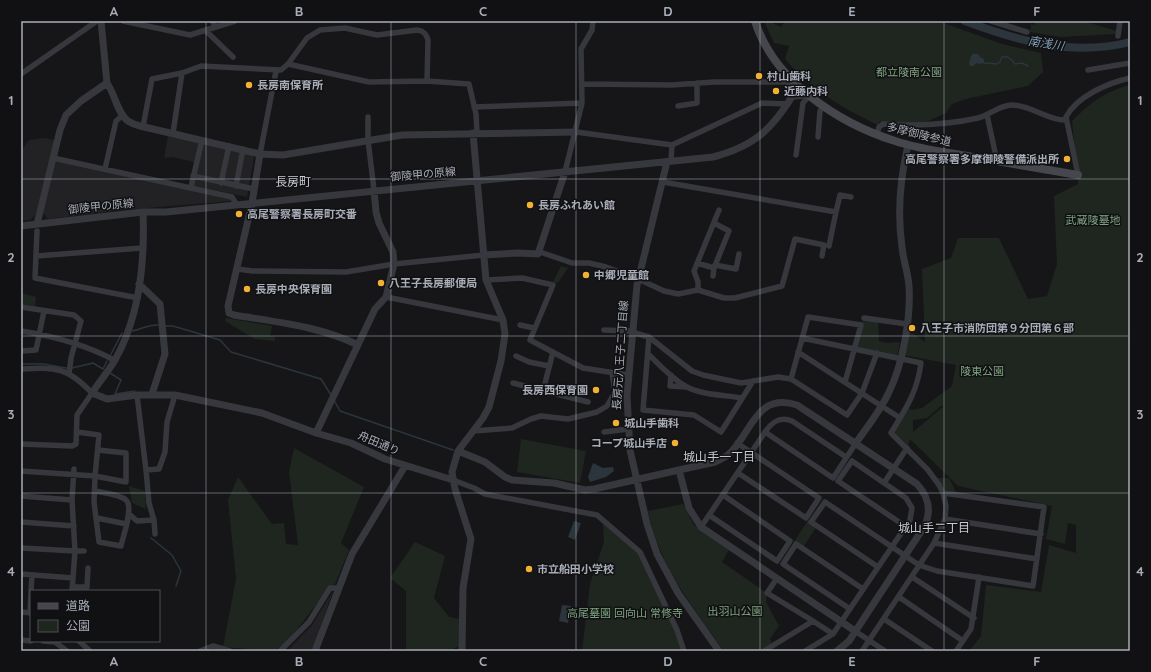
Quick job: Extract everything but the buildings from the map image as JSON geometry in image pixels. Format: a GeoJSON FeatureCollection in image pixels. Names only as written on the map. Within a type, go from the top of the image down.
{"type":"FeatureCollection","features":[{"type":"Feature","properties":{"kind":"main road","name":"多摩御陵参道"},"geometry":{"type":"LineString","coordinates":[[755,21],[765,46],[784,71],[788,81],[799,86],[824,106],[850,122],[877,134],[908,145],[1078,175]]}},
{"type":"Feature","properties":{"kind":"street"},"geometry":{"type":"LineString","coordinates":[[21,74],[97,21]]}},
{"type":"Feature","properties":{"kind":"street"},"geometry":{"type":"LineString","coordinates":[[101,21],[107,83],[113,91],[127,121],[142,126],[260,154],[283,155],[402,135],[475,133],[576,132],[672,145],[762,103],[788,104]]}},
{"type":"Feature","properties":{"kind":"street"},"geometry":{"type":"LineString","coordinates":[[123,21],[178,33],[190,34],[206,31],[235,21]]}},
{"type":"Feature","properties":{"kind":"street"},"geometry":{"type":"LineString","coordinates":[[212,21],[216,27]]}},
{"type":"Feature","properties":{"kind":"street"},"geometry":{"type":"LineString","coordinates":[[540,252],[576,132],[582,103],[581,49],[592,30],[593,21]]}},
{"type":"Feature","properties":{"kind":"street"},"geometry":{"type":"LineString","coordinates":[[991,21],[1027,32]]}},
{"type":"Feature","properties":{"kind":"street"},"geometry":{"type":"LineString","coordinates":[[1118,36],[1120,21]]}},
{"type":"Feature","properties":{"kind":"street"},"geometry":{"type":"LineString","coordinates":[[142,126],[152,79],[182,73],[201,66],[276,71],[281,70],[288,64],[307,38],[320,30],[345,28],[377,35],[417,30],[427,35],[427,81]]}},
{"type":"Feature","properties":{"kind":"street"},"geometry":{"type":"LineString","coordinates":[[206,31],[233,57]]}},
{"type":"Feature","properties":{"kind":"street"},"geometry":{"type":"LineString","coordinates":[[1088,70],[1130,63]]}},
{"type":"Feature","properties":{"kind":"street"},"geometry":{"type":"LineString","coordinates":[[288,64],[369,82],[427,81],[469,84],[474,107],[477,181],[486,280],[503,320],[504,343],[493,394],[486,412],[458,452],[452,472],[453,480],[471,539],[463,588],[462,651]]}},
{"type":"Feature","properties":{"kind":"street"},"geometry":{"type":"LineString","coordinates":[[276,71],[252,203],[238,269],[228,306],[229,313],[318,329],[337,335],[358,345]]}},
{"type":"Feature","properties":{"kind":"street"},"geometry":{"type":"LineString","coordinates":[[173,133],[182,73]]}},
{"type":"Feature","properties":{"kind":"street"},"geometry":{"type":"LineString","coordinates":[[1065,120],[1069,112],[1096,90],[1112,82],[1130,78]]}},
{"type":"Feature","properties":{"kind":"street"},"geometry":{"type":"LineString","coordinates":[[582,84],[672,85],[788,81],[793,96],[810,95]]}},
{"type":"Feature","properties":{"kind":"street"},"geometry":{"type":"LineString","coordinates":[[107,83],[81,101],[66,115],[60,130],[37,228],[35,278],[138,298]]}},
{"type":"Feature","properties":{"kind":"street"},"geometry":{"type":"LineString","coordinates":[[678,106],[697,102],[697,83]]}},
{"type":"Feature","properties":{"kind":"street","name":"御陵甲の原線"},"geometry":{"type":"LineString","coordinates":[[21,226],[37,228],[143,212],[252,203],[713,157],[742,147],[772,126],[799,86]]}},
{"type":"Feature","properties":{"kind":"street"},"geometry":{"type":"LineString","coordinates":[[796,155],[803,103],[810,95]]}},
{"type":"Feature","properties":{"kind":"street"},"geometry":{"type":"LineString","coordinates":[[474,107],[582,103]]}},
{"type":"Feature","properties":{"kind":"street"},"geometry":{"type":"LineString","coordinates":[[877,134],[879,127],[883,124],[913,126],[978,118],[987,115],[998,108],[1014,105],[1025,107],[1065,120],[1068,124],[1078,175]]}},
{"type":"Feature","properties":{"kind":"street"},"geometry":{"type":"LineString","coordinates":[[818,137],[820,111],[824,106]]}},
{"type":"Feature","properties":{"kind":"street"},"geometry":{"type":"LineString","coordinates":[[106,169],[116,121],[123,115]]}},
{"type":"Feature","properties":{"kind":"street"},"geometry":{"type":"LineString","coordinates":[[987,115],[997,161]]}},
{"type":"Feature","properties":{"kind":"street"},"geometry":{"type":"LineString","coordinates":[[316,433],[375,309],[386,297],[394,264],[393,252],[379,223],[376,212],[368,140],[368,117]]}},
{"type":"Feature","properties":{"kind":"street"},"geometry":{"type":"LineString","coordinates":[[191,187],[202,140]]}},
{"type":"Feature","properties":{"kind":"street"},"geometry":{"type":"LineString","coordinates":[[669,162],[672,145]]}},
{"type":"Feature","properties":{"kind":"street"},"geometry":{"type":"LineString","coordinates":[[765,432],[833,478],[889,393],[900,358],[907,324],[909,285],[902,247],[899,201],[902,168],[908,145]]}},
{"type":"Feature","properties":{"kind":"street"},"geometry":{"type":"LineString","coordinates":[[221,183],[230,146]]}},
{"type":"Feature","properties":{"kind":"street"},"geometry":{"type":"LineString","coordinates":[[236,186],[243,150]]}},
{"type":"Feature","properties":{"kind":"street"},"geometry":{"type":"LineString","coordinates":[[53,158],[232,197],[237,204]]}},
{"type":"Feature","properties":{"kind":"street","name":"長房元八王子二丁目線"},"geometry":{"type":"LineString","coordinates":[[669,162],[638,279],[628,375],[628,429],[630,450],[652,540],[664,570],[678,593],[719,651]]}},
{"type":"Feature","properties":{"kind":"street"},"geometry":{"type":"LineString","coordinates":[[194,176],[254,189]]}},
{"type":"Feature","properties":{"kind":"street"},"geometry":{"type":"LineString","coordinates":[[663,182],[836,212]]}},
{"type":"Feature","properties":{"kind":"street"},"geometry":{"type":"LineString","coordinates":[[829,246],[840,195],[851,197]]}},
{"type":"Feature","properties":{"kind":"street"},"geometry":{"type":"LineString","coordinates":[[698,290],[698,282],[694,271],[719,210]]}},
{"type":"Feature","properties":{"kind":"street"},"geometry":{"type":"LineString","coordinates":[[75,452],[77,415],[107,371],[121,347],[138,298],[143,212]]}},
{"type":"Feature","properties":{"kind":"street"},"geometry":{"type":"LineString","coordinates":[[713,276],[715,266],[729,231],[714,223]]}},
{"type":"Feature","properties":{"kind":"street"},"geometry":{"type":"LineString","coordinates":[[238,269],[252,271],[346,272],[394,264],[484,255],[518,253],[538,254],[540,252],[572,262],[589,263],[606,267],[664,291],[678,294],[698,290],[724,298],[735,298],[782,286],[795,239],[824,245],[822,256]]}},
{"type":"Feature","properties":{"kind":"street"},"geometry":{"type":"LineString","coordinates":[[36,256],[142,248]]}},
{"type":"Feature","properties":{"kind":"street"},"geometry":{"type":"LineString","coordinates":[[698,263],[736,269],[739,254]]}},
{"type":"Feature","properties":{"kind":"street"},"geometry":{"type":"LineString","coordinates":[[486,280],[522,278],[554,285],[530,340],[583,368],[628,375]]}},
{"type":"Feature","properties":{"kind":"street"},"geometry":{"type":"LineString","coordinates":[[139,284],[160,304],[165,354],[152,394]]}},
{"type":"Feature","properties":{"kind":"street"},"geometry":{"type":"LineString","coordinates":[[386,297],[503,320]]}},
{"type":"Feature","properties":{"kind":"street"},"geometry":{"type":"LineString","coordinates":[[21,307],[74,315],[81,321],[74,344],[69,374]]}},
{"type":"Feature","properties":{"kind":"street"},"geometry":{"type":"LineString","coordinates":[[21,350],[36,350],[44,311]]}},
{"type":"Feature","properties":{"kind":"street"},"geometry":{"type":"LineString","coordinates":[[791,379],[808,317],[861,325],[845,382]]}},
{"type":"Feature","properties":{"kind":"street"},"geometry":{"type":"LineString","coordinates":[[864,318],[907,324]]}},
{"type":"Feature","properties":{"kind":"street"},"geometry":{"type":"LineString","coordinates":[[520,325],[534,328]]}},
{"type":"Feature","properties":{"kind":"street"},"geometry":{"type":"LineString","coordinates":[[604,330],[632,332],[648,337],[692,371],[703,375],[741,383],[778,377],[791,379],[847,416],[862,393],[877,353]]}},
{"type":"Feature","properties":{"kind":"street"},"geometry":{"type":"LineString","coordinates":[[21,331],[40,334],[74,344],[96,351],[114,360]]}},
{"type":"Feature","properties":{"kind":"street"},"geometry":{"type":"LineString","coordinates":[[648,337],[643,410],[694,415],[721,432],[753,382]]}},
{"type":"Feature","properties":{"kind":"street"},"geometry":{"type":"LineString","coordinates":[[802,338],[921,363],[918,382],[910,402],[891,432],[928,470],[943,493],[946,506],[945,519],[934,543],[862,651]]}},
{"type":"Feature","properties":{"kind":"street"},"geometry":{"type":"LineString","coordinates":[[543,391],[553,352]]}},
{"type":"Feature","properties":{"kind":"street"},"geometry":{"type":"LineString","coordinates":[[798,352],[900,418]]}},
{"type":"Feature","properties":{"kind":"street"},"geometry":{"type":"LineString","coordinates":[[648,354],[687,387]]}},
{"type":"Feature","properties":{"kind":"street"},"geometry":{"type":"LineString","coordinates":[[516,356],[529,362],[549,366]]}},
{"type":"Feature","properties":{"kind":"street","name":"舟田通り"},"geometry":{"type":"LineString","coordinates":[[21,370],[45,368],[69,374],[77,378],[92,393],[107,399],[152,394],[175,395],[262,413],[316,433],[351,443],[375,455],[405,466],[453,480],[485,494],[594,513],[640,552],[677,630],[684,651]]}},
{"type":"Feature","properties":{"kind":"street"},"geometry":{"type":"LineString","coordinates":[[473,431],[512,428],[541,416],[568,419],[597,412],[607,406],[615,392],[612,373]]}},
{"type":"Feature","properties":{"kind":"street"},"geometry":{"type":"LineString","coordinates":[[671,375],[670,386],[687,387],[742,398]]}},
{"type":"Feature","properties":{"kind":"street"},"geometry":{"type":"LineString","coordinates":[[513,383],[588,402]]}},
{"type":"Feature","properties":{"kind":"street"},"geometry":{"type":"LineString","coordinates":[[137,395],[149,502],[154,520],[155,534]]}},
{"type":"Feature","properties":{"kind":"street"},"geometry":{"type":"LineString","coordinates":[[146,470],[160,469],[165,452],[167,422],[175,395]]}},
{"type":"Feature","properties":{"kind":"street"},"geometry":{"type":"LineString","coordinates":[[458,452],[485,462],[505,477],[512,480],[554,483],[585,490],[714,462],[727,456],[757,414],[764,407],[785,402],[802,408],[917,484],[929,503],[928,520],[855,631],[845,645],[837,651]]}},
{"type":"Feature","properties":{"kind":"street"},"geometry":{"type":"LineString","coordinates":[[701,527],[773,422],[787,419],[846,457]]}},
{"type":"Feature","properties":{"kind":"street"},"geometry":{"type":"LineString","coordinates":[[609,438],[606,431],[628,429]]}},
{"type":"Feature","properties":{"kind":"street"},"geometry":{"type":"LineString","coordinates":[[77,432],[99,435],[94,502],[99,542],[121,546],[129,514],[128,503],[125,498],[95,491]]}},
{"type":"Feature","properties":{"kind":"street"},"geometry":{"type":"LineString","coordinates":[[21,444],[72,446],[76,444]]}},
{"type":"Feature","properties":{"kind":"street"},"geometry":{"type":"LineString","coordinates":[[737,444],[819,498],[806,518],[738,472]]}},
{"type":"Feature","properties":{"kind":"street"},"geometry":{"type":"LineString","coordinates":[[884,483],[907,448]]}},
{"type":"Feature","properties":{"kind":"street"},"geometry":{"type":"LineString","coordinates":[[21,471],[74,472],[126,482],[126,454],[98,450]]}},
{"type":"Feature","properties":{"kind":"street"},"geometry":{"type":"LineString","coordinates":[[805,651],[832,634],[842,622],[905,526],[912,514],[910,502],[906,498],[852,461],[838,481],[905,526]]}},
{"type":"Feature","properties":{"kind":"street"},"geometry":{"type":"LineString","coordinates":[[316,651],[338,588],[361,536],[405,466]]}},
{"type":"Feature","properties":{"kind":"street"},"geometry":{"type":"LineString","coordinates":[[679,470],[689,508],[701,527],[884,651]]}},
{"type":"Feature","properties":{"kind":"street"},"geometry":{"type":"LineString","coordinates":[[74,472],[72,500],[75,551],[72,589],[87,587],[88,568]]}},
{"type":"Feature","properties":{"kind":"street"},"geometry":{"type":"LineString","coordinates":[[878,567],[811,522],[825,502],[919,565],[937,571],[1034,586],[1044,507],[943,493]]}},
{"type":"Feature","properties":{"kind":"street"},"geometry":{"type":"LineString","coordinates":[[709,515],[777,561],[790,541],[722,495]]}},
{"type":"Feature","properties":{"kind":"street"},"geometry":{"type":"LineString","coordinates":[[21,496],[72,500]]}},
{"type":"Feature","properties":{"kind":"street"},"geometry":{"type":"LineString","coordinates":[[129,514],[137,521],[154,520]]}},
{"type":"Feature","properties":{"kind":"street"},"geometry":{"type":"LineString","coordinates":[[97,518],[126,524]]}},
{"type":"Feature","properties":{"kind":"street"},"geometry":{"type":"LineString","coordinates":[[945,519],[1041,534]]}},
{"type":"Feature","properties":{"kind":"street"},"geometry":{"type":"LineString","coordinates":[[21,522],[74,526]]}},
{"type":"Feature","properties":{"kind":"street"},"geometry":{"type":"LineString","coordinates":[[934,543],[1037,559]]}},
{"type":"Feature","properties":{"kind":"street"},"geometry":{"type":"LineString","coordinates":[[850,609],[783,564],[796,544],[863,589]]}},
{"type":"Feature","properties":{"kind":"street"},"geometry":{"type":"LineString","coordinates":[[21,548],[84,551]]}},
{"type":"Feature","properties":{"kind":"street"},"geometry":{"type":"LineString","coordinates":[[21,574],[73,578]]}},
{"type":"Feature","properties":{"kind":"street"},"geometry":{"type":"LineString","coordinates":[[31,590],[32,575]]}},
{"type":"Feature","properties":{"kind":"street"},"geometry":{"type":"LineString","coordinates":[[912,577],[974,618]]}},
{"type":"Feature","properties":{"kind":"street"},"geometry":{"type":"LineString","coordinates":[[956,651],[971,629],[974,618],[979,577]]}},
{"type":"Feature","properties":{"kind":"street"},"geometry":{"type":"LineString","coordinates":[[777,578],[767,593],[832,634]]}},
{"type":"Feature","properties":{"kind":"street"},"geometry":{"type":"LineString","coordinates":[[280,651],[309,622],[330,588],[338,588]]}},
{"type":"Feature","properties":{"kind":"street"},"geometry":{"type":"LineString","coordinates":[[899,597],[963,641]]}},
{"type":"Feature","properties":{"kind":"street"},"geometry":{"type":"LineString","coordinates":[[884,618],[932,651]]}},
{"type":"Feature","properties":{"kind":"street"},"geometry":{"type":"LineString","coordinates":[[764,651],[813,621]]}},
{"type":"Feature","properties":{"kind":"street"},"geometry":{"type":"LineString","coordinates":[[55,642],[67,651]]}},
{"type":"Feature","properties":{"kind":"street"},"geometry":{"type":"LineString","coordinates":[[80,642],[90,651]]}},
{"type":"Feature","properties":{"kind":"street"},"geometry":{"type":"LineString","coordinates":[[200,651],[213,646],[230,651]]}},
{"type":"Feature","properties":{"kind":"shaded area"},"geometry":{"type":"Polygon","coordinates":[[[972,54],[978,54],[984,59],[984,63],[977,63],[970,66],[969,62],[972,54]]]}},
{"type":"Feature","properties":{"kind":"shaded area"},"geometry":{"type":"Polygon","coordinates":[[[168,136],[252,154],[254,158],[247,197],[194,186],[194,162],[173,157],[164,158],[168,136]]]}},
{"type":"Feature","properties":{"kind":"shaded area"},"geometry":{"type":"Polygon","coordinates":[[[43,138],[55,140],[36,214],[30,220],[21,221],[21,148],[23,148],[29,140],[43,138]]]}},
{"type":"Feature","properties":{"kind":"shaded area"},"geometry":{"type":"Polygon","coordinates":[[[61,160],[232,198],[232,201],[123,210],[48,219],[43,213],[56,162],[61,160]]]}},
{"type":"Feature","properties":{"kind":"shaded area"},"geometry":{"type":"Polygon","coordinates":[[[593,463],[603,468],[613,467],[614,471],[606,477],[590,482],[588,477],[593,463]]]}},
{"type":"Feature","properties":{"kind":"shaded area"},"geometry":{"type":"Polygon","coordinates":[[[574,521],[581,523],[575,540],[568,537],[574,521]]]}},
{"type":"Feature","properties":{"kind":"shaded area"},"geometry":{"type":"Polygon","coordinates":[[[333,591],[312,651],[287,651],[312,625],[333,591]]]}},
{"type":"Feature","properties":{"kind":"shaded area"},"geometry":{"type":"Polygon","coordinates":[[[562,605],[571,606],[568,623],[559,621],[562,605]]]}},
{"type":"Feature","properties":{"kind":"green space","name":"都立陵南公園"},"geometry":{"type":"Polygon","coordinates":[[[764,21],[769,21],[781,27],[785,21],[938,21],[1002,44],[1041,53],[1043,72],[1028,86],[966,99],[952,104],[946,113],[926,122],[912,124],[879,122],[878,125],[839,105],[805,80],[785,59],[789,46],[774,43],[764,21]]]}},
{"type":"Feature","properties":{"kind":"green space"},"geometry":{"type":"Polygon","coordinates":[[[1036,21],[1083,21],[1117,31],[1116,34],[1060,37],[1030,32],[1031,24],[1034,25],[1036,21]]]}},
{"type":"Feature","properties":{"kind":"green space"},"geometry":{"type":"Polygon","coordinates":[[[1130,85],[1130,651],[969,651],[981,636],[986,585],[1041,592],[1049,545],[1076,553],[1076,525],[1068,523],[1065,544],[1046,539],[1052,506],[958,486],[910,439],[907,448],[891,433],[907,407],[912,410],[922,408],[952,386],[956,365],[903,355],[908,333],[914,334],[925,342],[922,269],[951,258],[958,238],[999,238],[1028,299],[1047,296],[1057,264],[1054,196],[1078,184],[1072,121],[1098,98],[1130,85]],[[941,406],[927,418],[913,420],[913,432],[944,406],[941,406]]]}},
{"type":"Feature","properties":{"kind":"green space"},"geometry":{"type":"Polygon","coordinates":[[[561,266],[568,268],[558,283],[553,282],[561,266]]]}},
{"type":"Feature","properties":{"kind":"green space"},"geometry":{"type":"Polygon","coordinates":[[[21,293],[36,297],[35,306],[21,304],[21,293]]]}},
{"type":"Feature","properties":{"kind":"green space"},"geometry":{"type":"Polygon","coordinates":[[[226,318],[272,326],[270,336],[275,337],[275,341],[255,339],[225,321],[226,318]]]}},
{"type":"Feature","properties":{"kind":"green space"},"geometry":{"type":"Polygon","coordinates":[[[864,318],[878,320],[879,341],[886,343],[900,342],[897,357],[855,349],[864,318]]]}},
{"type":"Feature","properties":{"kind":"green space"},"geometry":{"type":"Polygon","coordinates":[[[521,439],[586,451],[580,483],[517,472],[521,439]]]}},
{"type":"Feature","properties":{"kind":"green space"},"geometry":{"type":"Polygon","coordinates":[[[294,448],[364,487],[341,543],[349,550],[335,584],[330,587],[288,641],[274,651],[223,647],[236,579],[228,500],[238,477],[272,524],[284,523],[286,544],[298,545],[289,472],[294,448]]]}},
{"type":"Feature","properties":{"kind":"green space"},"geometry":{"type":"Polygon","coordinates":[[[937,478],[949,478],[956,492],[943,490],[937,478]]]}},
{"type":"Feature","properties":{"kind":"green space"},"geometry":{"type":"Polygon","coordinates":[[[129,486],[145,491],[146,509],[132,503],[129,486]]]}},
{"type":"Feature","properties":{"kind":"green space","name":"出羽山公園"},"geometry":{"type":"Polygon","coordinates":[[[683,504],[694,525],[729,550],[722,562],[767,593],[766,602],[779,626],[770,639],[773,645],[764,651],[724,651],[678,585],[660,550],[648,511],[683,504]]]}},
{"type":"Feature","properties":{"kind":"green space","name":"高尾墓園 回向山 常修寺"},"geometry":{"type":"Polygon","coordinates":[[[603,520],[640,552],[684,651],[582,651],[590,584],[604,542],[603,520]]]}},
{"type":"Feature","properties":{"kind":"green space"},"geometry":{"type":"Polygon","coordinates":[[[808,520],[817,526],[802,549],[794,542],[808,520]]]}},
{"type":"Feature","properties":{"kind":"green space"},"geometry":{"type":"Polygon","coordinates":[[[415,542],[445,556],[434,598],[449,617],[464,620],[465,643],[449,651],[406,651],[406,591],[390,578],[415,542]]]}},
{"type":"Feature","properties":{"kind":"waterway","name":"南浅川"},"geometry":{"type":"LineString","coordinates":[[965,21],[1005,35],[1046,45],[1088,48],[1130,42]]}},
{"type":"Feature","properties":{"kind":"waterway"},"geometry":{"type":"LineString","coordinates":[[984,63],[997,64],[1000,62],[1002,57],[1006,57],[1010,58],[1015,64],[1022,63],[1028,66]]}},
{"type":"Feature","properties":{"kind":"waterway"},"geometry":{"type":"LineString","coordinates":[[131,331],[139,330],[151,325],[159,325]]}},
{"type":"Feature","properties":{"kind":"waterway"},"geometry":{"type":"LineString","coordinates":[[165,326],[173,326],[220,340],[231,352],[321,379],[331,395]]}},
{"type":"Feature","properties":{"kind":"waterway"},"geometry":{"type":"LineString","coordinates":[[111,354],[122,333]]}},
{"type":"Feature","properties":{"kind":"waterway"},"geometry":{"type":"LineString","coordinates":[[72,368],[93,363],[103,369],[107,361]]}},
{"type":"Feature","properties":{"kind":"waterway"},"geometry":{"type":"LineString","coordinates":[[21,364],[44,364],[66,368]]}},
{"type":"Feature","properties":{"kind":"waterway"},"geometry":{"type":"LineString","coordinates":[[110,373],[121,380],[115,394],[135,391]]}},
{"type":"Feature","properties":{"kind":"waterway"},"geometry":{"type":"LineString","coordinates":[[334,400],[340,411],[453,450]]}},
{"type":"Feature","properties":{"kind":"waterway"},"geometry":{"type":"LineString","coordinates":[[151,538],[172,555],[181,571],[176,586]]}},
{"type":"Feature","properties":{"kind":"place","name":"村山歯科"},"geometry":{"type":"Point","coordinates":[759,76]}},
{"type":"Feature","properties":{"kind":"place","name":"長房南保育所"},"geometry":{"type":"Point","coordinates":[249,85]}},
{"type":"Feature","properties":{"kind":"place","name":"近藤内科"},"geometry":{"type":"Point","coordinates":[776,91]}},
{"type":"Feature","properties":{"kind":"place","name":"高尾警察署多摩御陵警備派出所"},"geometry":{"type":"Point","coordinates":[1067,159]}},
{"type":"Feature","properties":{"kind":"place","name":"長房ふれあい館"},"geometry":{"type":"Point","coordinates":[530,205]}},
{"type":"Feature","properties":{"kind":"place","name":"高尾警察署長房町交番"},"geometry":{"type":"Point","coordinates":[239,214]}},
{"type":"Feature","properties":{"kind":"place","name":"中郷児童館"},"geometry":{"type":"Point","coordinates":[586,275]}},
{"type":"Feature","properties":{"kind":"place","name":"八王子長房郵便局"},"geometry":{"type":"Point","coordinates":[381,283]}},
{"type":"Feature","properties":{"kind":"place","name":"長房中央保育園"},"geometry":{"type":"Point","coordinates":[247,289]}},
{"type":"Feature","properties":{"kind":"place","name":"八王子市消防団第９分団第６部"},"geometry":{"type":"Point","coordinates":[912,328]}},
{"type":"Feature","properties":{"kind":"place","name":"長房西保育園"},"geometry":{"type":"Point","coordinates":[596,390]}},
{"type":"Feature","properties":{"kind":"place","name":"城山手歯科"},"geometry":{"type":"Point","coordinates":[616,423]}},
{"type":"Feature","properties":{"kind":"place","name":"コープ城山手店"},"geometry":{"type":"Point","coordinates":[675,443]}},
{"type":"Feature","properties":{"kind":"place","name":"市立船田小学校"},"geometry":{"type":"Point","coordinates":[529,569]}},
{"type":"Feature","properties":{"kind":"district","name":"長房町"},"geometry":{"type":"Point","coordinates":[293,181]}},
{"type":"Feature","properties":{"kind":"district","name":"城山手一丁目"},"geometry":{"type":"Point","coordinates":[719,456]}},
{"type":"Feature","properties":{"kind":"district","name":"城山手二丁目"},"geometry":{"type":"Point","coordinates":[934,527]}},
{"type":"Feature","properties":{"kind":"park label","name":"武蔵陵墓地"},"geometry":{"type":"Point","coordinates":[1093,220]}},
{"type":"Feature","properties":{"kind":"park label","name":"陵東公園"},"geometry":{"type":"Point","coordinates":[982,371]}}]}
